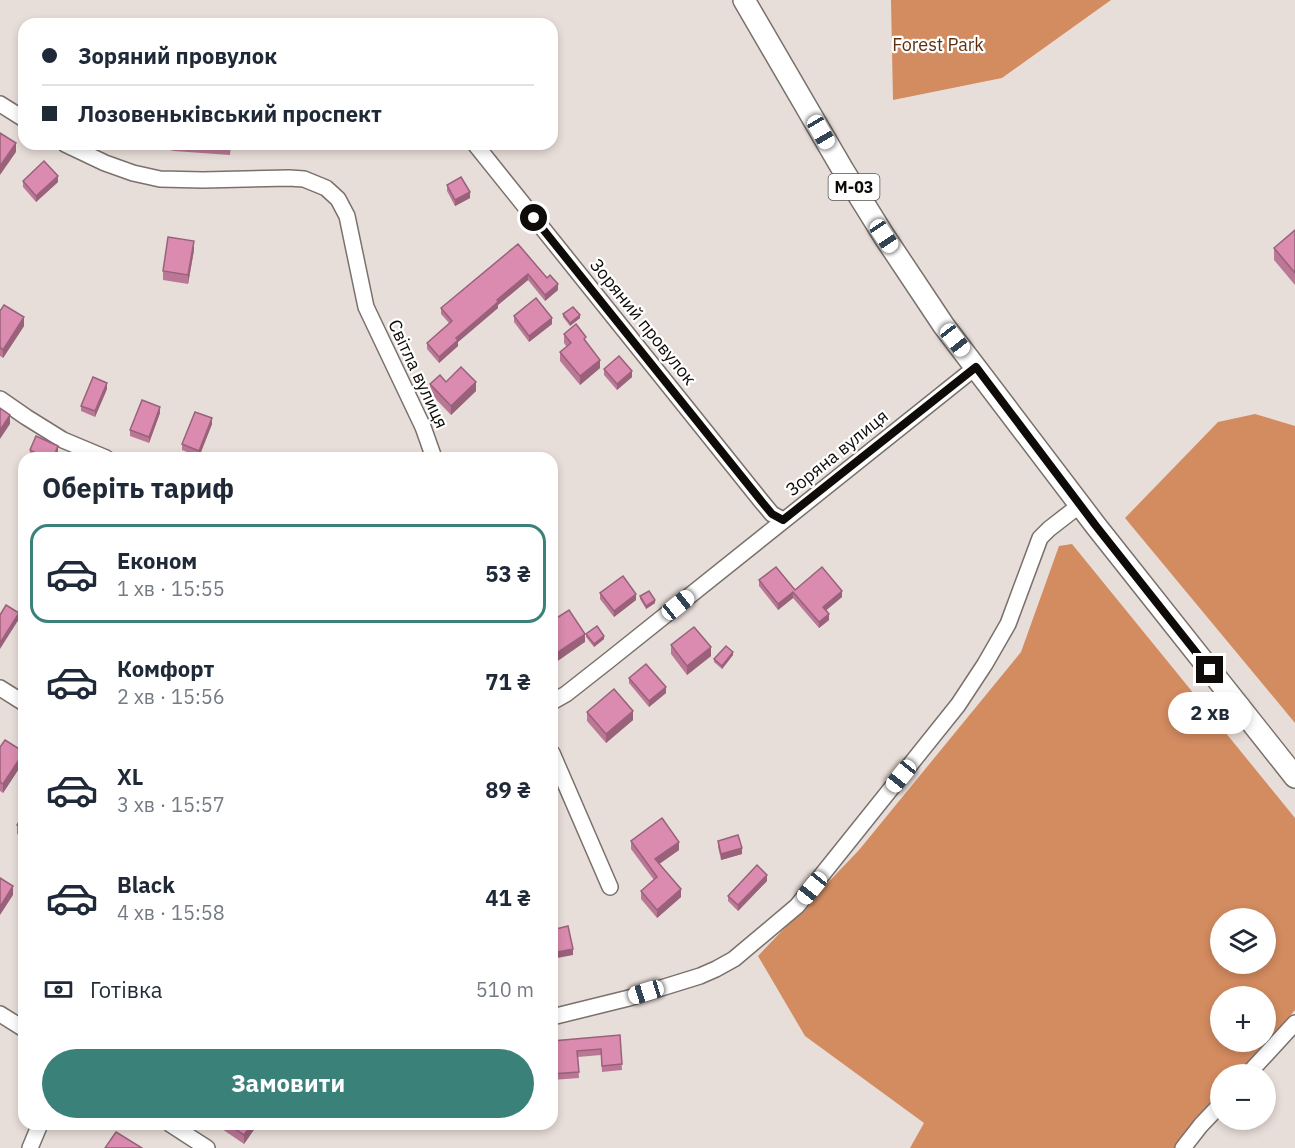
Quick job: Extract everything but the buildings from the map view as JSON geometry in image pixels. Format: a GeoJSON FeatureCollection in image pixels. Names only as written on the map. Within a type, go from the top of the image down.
{"type":"FeatureCollection","features":[{"type":"Feature","properties":{"kind":"highway","name":"М-03"},"geometry":{"type":"LineString","coordinates":[[744,0],[843,170],[944,326],[1080,505],[1295,777]]}},
{"type":"Feature","properties":{"kind":"street"},"geometry":{"type":"LineString","coordinates":[[0,104],[18,115]]}},
{"type":"Feature","properties":{"kind":"street","name":"Світла вулиця"},"geometry":{"type":"LineString","coordinates":[[77,150],[105,164],[160,179],[304,179],[326,189],[338,199],[347,216],[366,307],[423,427],[432,452]]}},
{"type":"Feature","properties":{"kind":"street","name":"Зоряний провулок"},"geometry":{"type":"LineString","coordinates":[[480,150],[762,502],[772,514],[783,520]]}},
{"type":"Feature","properties":{"kind":"street","name":"Зоряна вулиця"},"geometry":{"type":"LineString","coordinates":[[558,699],[976,367]]}},
{"type":"Feature","properties":{"kind":"street"},"geometry":{"type":"LineString","coordinates":[[0,399],[63,440],[92,452]]}},
{"type":"Feature","properties":{"kind":"street"},"geometry":{"type":"LineString","coordinates":[[558,1016],[629,998],[716,969],[734,959],[797,906],[958,705],[1008,624],[1040,538],[1080,505]]}},
{"type":"Feature","properties":{"kind":"street"},"geometry":{"type":"LineString","coordinates":[[0,688],[18,699]]}},
{"type":"Feature","properties":{"kind":"street"},"geometry":{"type":"LineString","coordinates":[[558,767],[610,887]]}},
{"type":"Feature","properties":{"kind":"street"},"geometry":{"type":"LineString","coordinates":[[0,1014],[18,1025]]}},
{"type":"Feature","properties":{"kind":"street"},"geometry":{"type":"LineString","coordinates":[[1257,1064],[1295,1023]]}},
{"type":"Feature","properties":{"kind":"street"},"geometry":{"type":"LineString","coordinates":[[1184,1148],[1210,1116]]}},
{"type":"Feature","properties":{"kind":"street"},"geometry":{"type":"LineString","coordinates":[[30,1148],[38,1130]]}},
{"type":"Feature","properties":{"kind":"street"},"geometry":{"type":"LineString","coordinates":[[179,1130],[207,1148]]}},
{"type":"Feature","properties":{"kind":"green space","name":"Forest Park"},"geometry":{"type":"Polygon","coordinates":[[[891,0],[1111,0],[1002,78],[893,100],[891,0]]]}},
{"type":"Feature","properties":{"kind":"green space"},"geometry":{"type":"Polygon","coordinates":[[[1255,414],[1295,426],[1295,723],[1125,518],[1218,422],[1255,414]]]}},
{"type":"Feature","properties":{"kind":"green space"},"geometry":{"type":"Polygon","coordinates":[[[1072,544],[1295,818],[1295,1010],[1276,1032],[1276,986],[1210,986],[1210,1052],[1259,1052],[1249,1064],[1210,1064],[1210,1109],[1177,1148],[910,1148],[924,1123],[805,1036],[758,956],[859,850],[1021,652],[1059,546],[1072,544]]]}},
{"type":"Feature","properties":{"kind":"route"},"geometry":{"type":"LineString","coordinates":[[534,218],[762,502],[772,514],[783,520],[976,367],[1096,526],[1210,670]]}}]}
